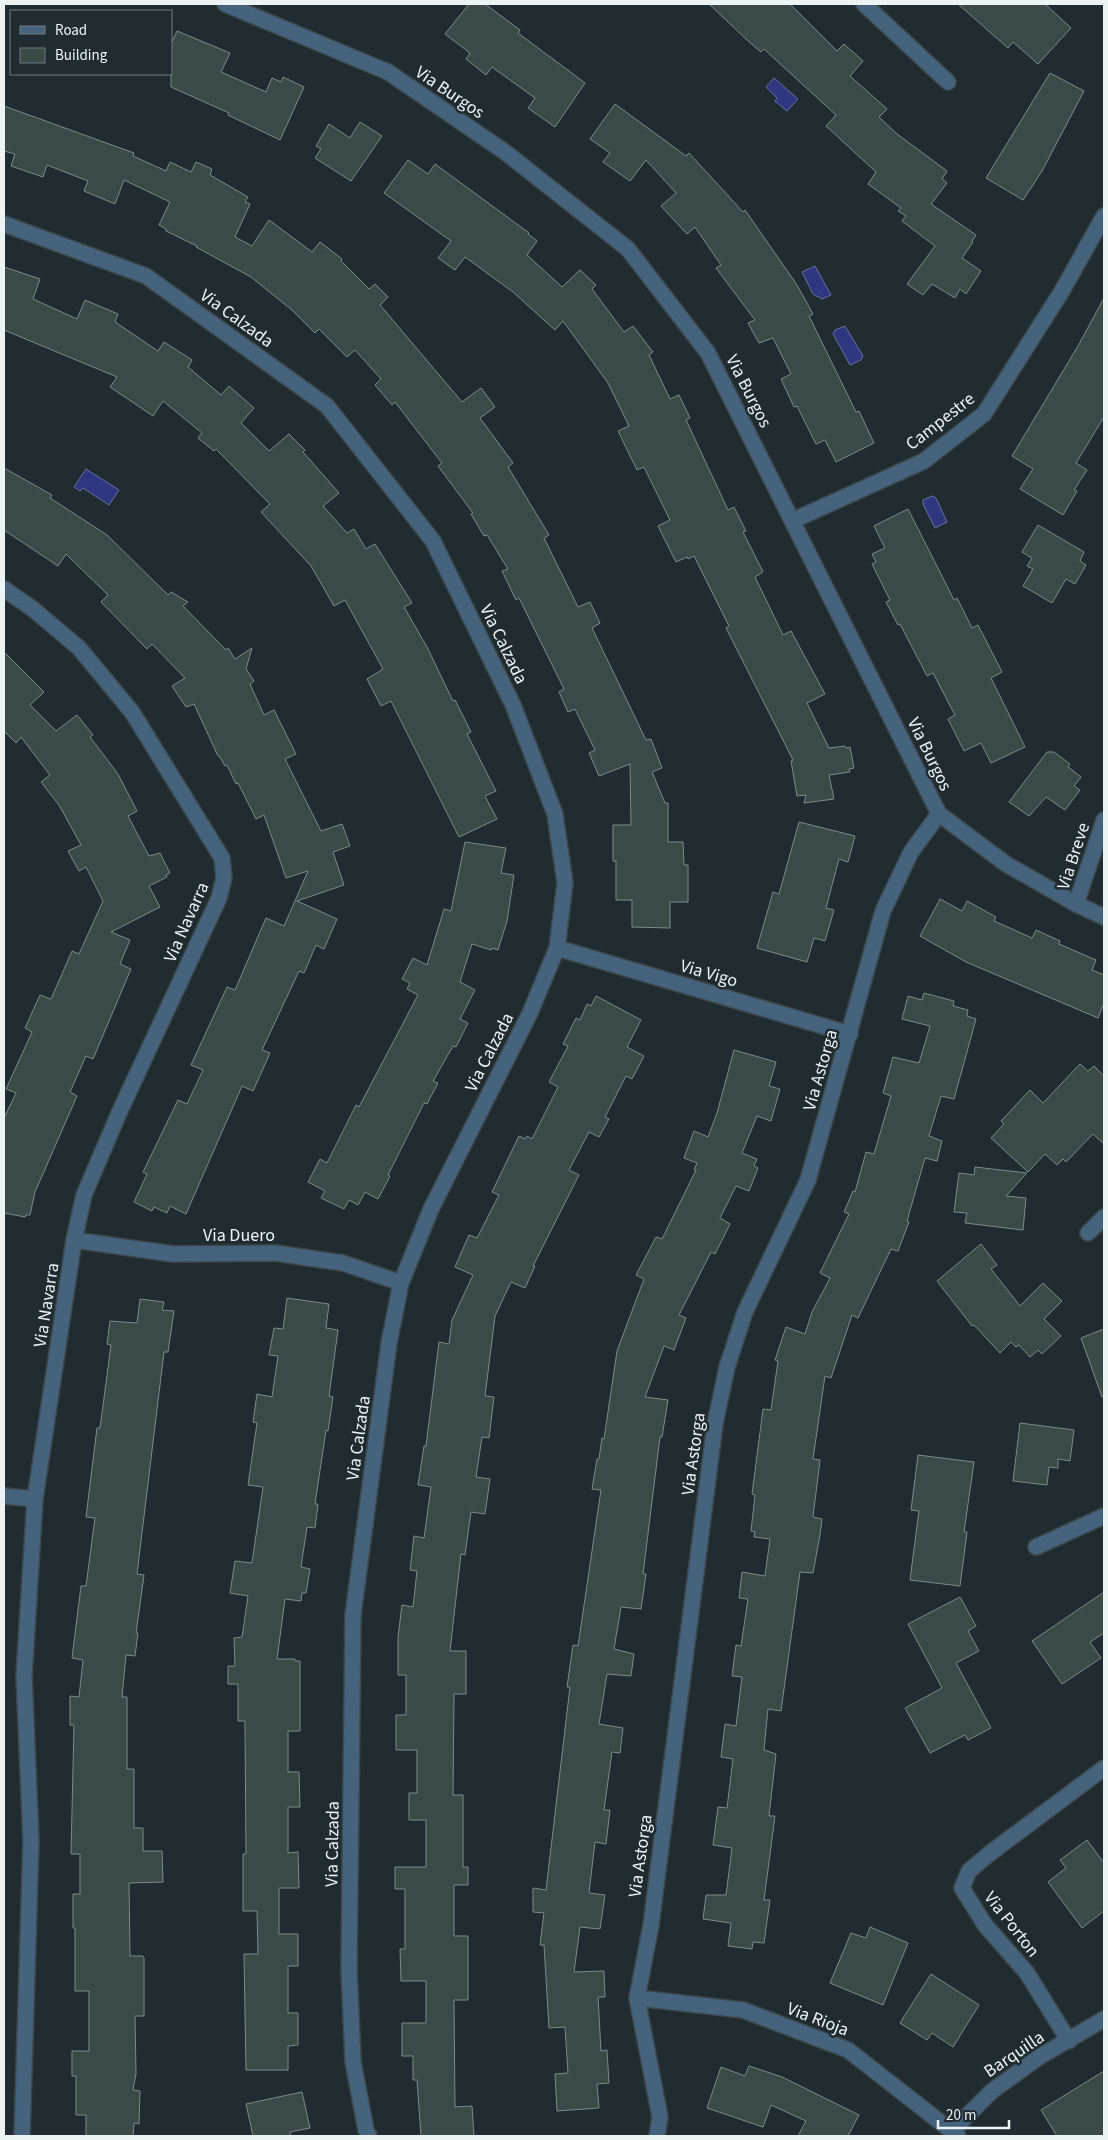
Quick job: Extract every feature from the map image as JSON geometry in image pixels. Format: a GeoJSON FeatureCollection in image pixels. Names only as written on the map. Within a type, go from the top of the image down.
{"type":"FeatureCollection","features":[{"type":"Feature","properties":{"kind":"street","name":"Via Burgos"},"geometry":{"type":"LineString","coordinates":[[225,4],[258,11],[388,72],[505,152],[628,249],[708,352],[794,520],[939,814],[1006,864],[1076,904],[1104,917]]}},
{"type":"Feature","properties":{"kind":"street"},"geometry":{"type":"LineString","coordinates":[[864,4],[948,82]]}},
{"type":"Feature","properties":{"kind":"street","name":"Campestre"},"geometry":{"type":"LineString","coordinates":[[794,520],[924,461],[984,414],[1062,291],[1104,216]]}},
{"type":"Feature","properties":{"kind":"street","name":"Via Calzada"},"geometry":{"type":"LineString","coordinates":[[4,224],[146,276],[326,406],[433,542],[513,706],[555,814],[565,883],[557,948],[530,1013],[431,1209],[401,1283],[389,1343],[353,1615],[349,1969],[353,2062],[366,2130],[369,2136]]}},
{"type":"Feature","properties":{"kind":"street","name":"Via Navarra"},"geometry":{"type":"LineString","coordinates":[[4,589],[33,609],[79,648],[132,712],[222,858],[224,866],[223,888],[219,898],[119,1113],[84,1195],[74,1240],[35,1499],[24,1676],[31,1841],[22,2136]]}},
{"type":"Feature","properties":{"kind":"street","name":"Via Astorga"},"geometry":{"type":"LineString","coordinates":[[658,2136],[660,2117],[637,1998],[651,1925],[715,1424],[727,1367],[745,1312],[808,1180],[883,911],[911,852],[939,814]]}},
{"type":"Feature","properties":{"kind":"street","name":"Via Breve"},"geometry":{"type":"LineString","coordinates":[[1076,904],[1104,820]]}},
{"type":"Feature","properties":{"kind":"street","name":"Via Vigo"},"geometry":{"type":"LineString","coordinates":[[557,948],[850,1034]]}},
{"type":"Feature","properties":{"kind":"street"},"geometry":{"type":"LineString","coordinates":[[1088,1233],[1104,1217]]}},
{"type":"Feature","properties":{"kind":"street","name":"Via Duero"},"geometry":{"type":"LineString","coordinates":[[74,1240],[173,1254],[275,1253],[343,1262],[401,1283]]}},
{"type":"Feature","properties":{"kind":"street"},"geometry":{"type":"LineString","coordinates":[[4,1496],[35,1499]]}},
{"type":"Feature","properties":{"kind":"street"},"geometry":{"type":"LineString","coordinates":[[1036,1547],[1104,1516]]}},
{"type":"Feature","properties":{"kind":"street","name":"Via Porton"},"geometry":{"type":"LineString","coordinates":[[1069,2041],[1026,1973],[984,1925],[962,1888],[969,1871],[989,1854],[1104,1768]]}},
{"type":"Feature","properties":{"kind":"street","name":"Via Rioja"},"geometry":{"type":"LineString","coordinates":[[637,1998],[743,2010],[848,2050],[955,2134]]}},
{"type":"Feature","properties":{"kind":"street","name":"Barquilla"},"geometry":{"type":"LineString","coordinates":[[955,2134],[992,2091],[1039,2057],[1104,2019]]}},
{"type":"Feature","properties":{"kind":"shaded area"},"geometry":{"type":"Polygon","coordinates":[[[774,78],[798,99],[787,111],[775,101],[777,98],[766,87],[774,78]]]}},
{"type":"Feature","properties":{"kind":"shaded area"},"geometry":{"type":"Polygon","coordinates":[[[815,266],[831,295],[822,299],[813,294],[802,272],[815,266]]]}},
{"type":"Feature","properties":{"kind":"shaded area"},"geometry":{"type":"Polygon","coordinates":[[[845,326],[863,356],[861,360],[850,365],[833,334],[835,330],[845,326]]]}},
{"type":"Feature","properties":{"kind":"shaded area"},"geometry":{"type":"Polygon","coordinates":[[[86,469],[119,490],[109,505],[83,488],[80,491],[74,487],[86,469]]]}},
{"type":"Feature","properties":{"kind":"shaded area"},"geometry":{"type":"Polygon","coordinates":[[[932,496],[936,498],[947,522],[935,528],[923,504],[923,500],[932,496]]]}},
{"type":"Feature","properties":{"kind":"building"},"geometry":{"type":"Polygon","coordinates":[[[469,4],[485,4],[520,30],[518,33],[585,83],[555,127],[528,108],[535,98],[492,67],[486,75],[466,59],[470,53],[445,34],[469,4]]]}},
{"type":"Feature","properties":{"kind":"building"},"geometry":{"type":"Polygon","coordinates":[[[709,4],[790,4],[837,51],[844,44],[863,61],[850,76],[887,109],[879,117],[897,134],[947,171],[942,179],[947,183],[931,204],[976,235],[962,258],[981,271],[966,294],[960,289],[955,298],[932,284],[923,295],[907,284],[935,246],[902,221],[906,216],[898,211],[901,208],[868,184],[876,172],[826,126],[836,115],[764,49],[761,52],[709,4]]]}},
{"type":"Feature","properties":{"kind":"building"},"geometry":{"type":"Polygon","coordinates":[[[958,4],[1045,4],[1071,28],[1038,64],[1013,42],[1008,48],[958,4]]]}},
{"type":"Feature","properties":{"kind":"building"},"geometry":{"type":"Polygon","coordinates":[[[177,31],[230,53],[221,72],[266,92],[272,78],[281,82],[283,77],[304,87],[280,140],[228,115],[229,113],[171,87],[172,42],[177,31]]]}},
{"type":"Feature","properties":{"kind":"building"},"geometry":{"type":"Polygon","coordinates":[[[1050,73],[1084,91],[1042,171],[1023,200],[986,178],[1050,73]]]}},
{"type":"Feature","properties":{"kind":"building"},"geometry":{"type":"Polygon","coordinates":[[[615,104],[686,156],[689,153],[743,212],[745,210],[797,285],[813,314],[809,316],[856,412],[859,411],[874,443],[836,462],[825,440],[816,444],[797,406],[794,407],[781,379],[791,374],[773,338],[759,343],[748,323],[755,320],[716,268],[721,265],[695,227],[687,234],[661,206],[676,193],[646,160],[630,181],[603,162],[610,153],[590,139],[615,104]]]}},
{"type":"Feature","properties":{"kind":"building"},"geometry":{"type":"Polygon","coordinates":[[[4,106],[134,153],[133,156],[166,171],[170,162],[191,172],[196,162],[212,169],[210,175],[248,197],[245,202],[250,204],[235,237],[252,246],[269,220],[312,252],[320,242],[342,259],[341,261],[369,289],[375,284],[388,297],[380,305],[462,402],[481,388],[495,407],[480,418],[513,463],[508,467],[549,535],[544,538],[578,607],[590,602],[600,623],[592,628],[646,740],[651,739],[662,768],[652,772],[665,803],[668,803],[668,842],[683,842],[684,865],[688,865],[688,902],[670,902],[670,928],[632,927],[632,900],[616,900],[616,861],[613,861],[613,825],[631,825],[630,764],[599,776],[589,753],[595,750],[575,709],[568,712],[559,692],[564,689],[519,598],[516,600],[502,571],[508,569],[487,535],[484,536],[471,514],[473,513],[438,466],[442,463],[395,402],[392,405],[375,385],[381,379],[355,350],[347,357],[319,329],[315,333],[292,310],[251,277],[197,246],[166,231],[166,229],[159,225],[170,202],[124,180],[115,204],[84,191],[88,181],[47,165],[43,177],[11,166],[15,154],[4,151],[4,106]]]}},
{"type":"Feature","properties":{"kind":"building"},"geometry":{"type":"Polygon","coordinates":[[[360,122],[382,136],[351,181],[315,158],[321,149],[316,146],[329,124],[350,138],[360,122]]]}},
{"type":"Feature","properties":{"kind":"building"},"geometry":{"type":"Polygon","coordinates":[[[408,160],[428,174],[435,164],[529,233],[537,241],[527,255],[562,287],[580,270],[596,285],[592,289],[624,332],[633,326],[653,352],[649,355],[670,399],[679,395],[690,418],[686,420],[728,510],[734,507],[746,531],[743,532],[763,572],[755,577],[783,635],[791,631],[825,694],[807,703],[829,748],[850,747],[854,768],[849,769],[850,772],[829,775],[834,799],[804,803],[806,795],[797,796],[791,761],[793,760],[726,628],[729,626],[694,556],[676,562],[658,526],[670,520],[644,467],[637,470],[618,431],[629,426],[608,383],[563,321],[555,330],[513,292],[465,257],[455,270],[438,258],[451,241],[384,193],[408,160]]]}},
{"type":"Feature","properties":{"kind":"building"},"geometry":{"type":"Polygon","coordinates":[[[4,267],[40,279],[33,299],[77,319],[85,300],[118,314],[115,322],[158,351],[164,342],[192,360],[188,367],[221,395],[229,386],[254,408],[241,423],[269,451],[289,434],[305,450],[303,452],[339,493],[323,506],[347,533],[354,529],[366,549],[375,544],[412,603],[404,607],[471,732],[467,734],[496,791],[485,796],[497,819],[459,837],[391,701],[381,706],[367,679],[383,669],[345,600],[334,606],[311,566],[261,512],[270,504],[216,449],[214,451],[198,438],[202,433],[163,401],[153,416],[110,387],[117,377],[4,330],[4,267]]]}},
{"type":"Feature","properties":{"kind":"building"},"geometry":{"type":"Polygon","coordinates":[[[1104,298],[1104,417],[1076,463],[1087,470],[1074,490],[1077,491],[1063,515],[1020,489],[1033,469],[1012,456],[1078,346],[1104,298]]]}},
{"type":"Feature","properties":{"kind":"building"},"geometry":{"type":"Polygon","coordinates":[[[4,468],[52,495],[50,498],[107,535],[168,595],[171,592],[188,602],[183,606],[226,650],[228,648],[235,659],[252,648],[246,669],[254,681],[250,684],[264,715],[274,710],[296,754],[285,759],[321,831],[342,824],[350,846],[333,852],[344,885],[297,901],[337,919],[324,949],[316,945],[304,973],[299,971],[262,1050],[270,1053],[253,1091],[242,1086],[186,1214],[170,1206],[167,1213],[154,1207],[152,1211],[134,1202],[147,1174],[143,1172],[178,1100],[187,1104],[203,1070],[191,1065],[227,987],[235,990],[266,918],[284,926],[308,871],[286,878],[264,815],[256,819],[238,783],[236,784],[227,765],[225,766],[218,756],[194,704],[186,707],[172,686],[185,678],[152,644],[147,649],[101,602],[108,595],[66,554],[58,566],[4,530],[4,468]]]}},
{"type":"Feature","properties":{"kind":"building"},"geometry":{"type":"Polygon","coordinates":[[[908,509],[954,600],[957,598],[972,628],[978,625],[1002,672],[991,678],[1025,747],[991,763],[981,743],[964,751],[948,719],[955,715],[933,673],[927,676],[900,624],[898,625],[886,602],[890,600],[872,564],[876,562],[872,554],[885,548],[874,526],[908,509]]]}},
{"type":"Feature","properties":{"kind":"building"},"geometry":{"type":"Polygon","coordinates":[[[1038,525],[1084,552],[1080,561],[1086,565],[1075,584],[1066,579],[1052,603],[1023,586],[1033,569],[1027,566],[1032,558],[1022,552],[1038,525]]]}},
{"type":"Feature","properties":{"kind":"building"},"geometry":{"type":"Polygon","coordinates":[[[4,652],[44,692],[30,705],[56,731],[77,715],[93,735],[90,737],[118,774],[137,811],[128,816],[149,856],[160,853],[170,873],[166,875],[167,877],[149,886],[160,907],[111,932],[130,940],[120,964],[131,969],[93,1059],[86,1056],[70,1092],[77,1096],[35,1192],[30,1215],[25,1217],[4,1213],[4,1118],[16,1093],[6,1089],[32,1032],[25,1028],[40,995],[51,999],[72,951],[79,954],[103,901],[86,867],[79,871],[68,851],[81,845],[59,805],[41,782],[50,775],[21,737],[16,743],[4,731],[4,652]]]}},
{"type":"Feature","properties":{"kind":"building"},"geometry":{"type":"Polygon","coordinates":[[[1047,752],[1054,752],[1070,764],[1068,767],[1081,777],[1074,786],[1080,790],[1065,810],[1046,797],[1029,816],[1009,802],[1047,752]]]}},
{"type":"Feature","properties":{"kind":"building"},"geometry":{"type":"Polygon","coordinates":[[[799,822],[855,836],[848,862],[839,859],[826,908],[834,910],[825,941],[814,938],[807,962],[757,948],[773,892],[779,894],[799,822]]]}},
{"type":"Feature","properties":{"kind":"building"},"geometry":{"type":"Polygon","coordinates":[[[465,842],[506,848],[501,873],[514,875],[507,921],[498,950],[492,948],[491,950],[472,944],[460,982],[475,990],[460,1019],[468,1023],[456,1047],[453,1046],[433,1081],[438,1083],[427,1104],[424,1103],[378,1199],[365,1192],[358,1205],[349,1200],[344,1209],[321,1198],[325,1191],[308,1182],[320,1159],[327,1163],[356,1105],[359,1107],[418,995],[407,989],[410,983],[402,979],[413,958],[427,965],[444,909],[451,911],[465,842]]]}},
{"type":"Feature","properties":{"kind":"building"},"geometry":{"type":"Polygon","coordinates":[[[940,899],[962,911],[967,901],[996,917],[994,921],[1032,938],[1036,930],[1060,941],[1059,944],[1096,960],[1092,970],[1104,975],[1104,1003],[1098,1018],[966,962],[920,936],[940,899]]]}},
{"type":"Feature","properties":{"kind":"building"},"geometry":{"type":"Polygon","coordinates":[[[924,993],[954,1001],[953,1006],[968,1010],[967,1016],[976,1019],[954,1099],[941,1096],[929,1136],[942,1141],[937,1161],[925,1158],[907,1221],[909,1222],[898,1251],[891,1249],[858,1318],[852,1315],[831,1378],[825,1376],[813,1459],[820,1460],[813,1517],[822,1519],[820,1535],[813,1573],[800,1572],[781,1711],[768,1709],[764,1750],[776,1754],[769,1816],[775,1816],[764,1900],[770,1900],[764,1943],[753,1942],[752,1949],[728,1946],[731,1923],[703,1919],[706,1895],[726,1895],[732,1848],[713,1845],[718,1807],[727,1808],[733,1759],[721,1757],[725,1724],[736,1726],[742,1677],[732,1676],[736,1645],[741,1646],[748,1599],[739,1598],[742,1572],[765,1576],[770,1539],[754,1537],[755,1532],[751,1531],[755,1495],[752,1494],[763,1409],[771,1410],[778,1361],[775,1360],[786,1327],[805,1334],[812,1312],[830,1278],[820,1273],[849,1214],[844,1212],[853,1191],[855,1192],[866,1152],[874,1154],[891,1096],[883,1093],[893,1057],[919,1063],[930,1026],[902,1019],[908,996],[922,1000],[924,993]]]}},
{"type":"Feature","properties":{"kind":"building"},"geometry":{"type":"Polygon","coordinates":[[[596,996],[641,1020],[627,1047],[644,1056],[632,1079],[626,1076],[605,1117],[609,1119],[599,1137],[589,1132],[569,1170],[579,1175],[533,1266],[535,1266],[525,1288],[511,1282],[495,1316],[485,1396],[494,1397],[489,1438],[482,1437],[476,1477],[490,1479],[485,1514],[471,1512],[465,1555],[461,1554],[450,1651],[466,1651],[466,1694],[454,1694],[453,1795],[463,1795],[463,1867],[468,1867],[468,1885],[454,1885],[454,1936],[468,1936],[468,2000],[454,2000],[455,2107],[472,2106],[474,2136],[421,2136],[417,2080],[413,2080],[413,2056],[402,2056],[402,2023],[426,2023],[426,1981],[401,1981],[400,1949],[405,1949],[405,1889],[395,1889],[395,1867],[426,1867],[426,1820],[409,1820],[409,1793],[417,1793],[417,1750],[396,1750],[396,1715],[406,1715],[406,1675],[398,1675],[398,1637],[402,1605],[413,1607],[417,1571],[410,1570],[414,1536],[424,1538],[431,1487],[418,1485],[424,1446],[426,1446],[439,1342],[449,1344],[452,1320],[473,1275],[455,1267],[469,1235],[477,1238],[499,1195],[492,1192],[519,1136],[525,1139],[527,1136],[532,1139],[558,1087],[549,1082],[568,1046],[563,1044],[576,1018],[580,1020],[587,1004],[591,1006],[596,996]]]}},
{"type":"Feature","properties":{"kind":"building"},"geometry":{"type":"Polygon","coordinates":[[[734,1050],[776,1062],[769,1086],[780,1089],[771,1121],[757,1116],[742,1153],[757,1159],[754,1166],[758,1168],[749,1191],[736,1186],[720,1218],[730,1224],[715,1254],[711,1252],[679,1315],[686,1318],[674,1350],[664,1346],[645,1397],[668,1400],[662,1437],[660,1437],[643,1574],[646,1574],[641,1609],[621,1607],[614,1649],[634,1654],[631,1676],[607,1674],[599,1724],[623,1728],[620,1753],[612,1752],[604,1810],[610,1810],[606,1844],[595,1842],[589,1893],[605,1895],[600,1929],[580,1927],[574,1972],[604,1971],[605,1997],[598,1997],[601,2051],[607,2050],[609,2083],[597,2084],[599,2108],[557,2111],[555,2074],[568,2073],[565,2027],[549,2028],[544,1945],[540,1945],[544,1913],[533,1912],[533,1888],[546,1890],[570,1687],[567,1687],[573,1645],[578,1646],[601,1490],[592,1489],[597,1459],[599,1459],[602,1438],[604,1439],[617,1351],[644,1279],[636,1275],[656,1237],[662,1239],[696,1170],[694,1170],[697,1163],[684,1158],[694,1131],[708,1137],[717,1113],[734,1050]]]}},
{"type":"Feature","properties":{"kind":"building"},"geometry":{"type":"Polygon","coordinates":[[[1080,1064],[1088,1071],[1094,1066],[1104,1076],[1104,1144],[1093,1134],[1066,1162],[1063,1159],[1057,1165],[1045,1154],[1028,1172],[991,1138],[1004,1124],[1001,1121],[1030,1090],[1043,1103],[1080,1064]]]}},
{"type":"Feature","properties":{"kind":"building"},"geometry":{"type":"Polygon","coordinates":[[[975,1167],[1027,1173],[1006,1196],[1026,1198],[1023,1230],[965,1223],[967,1213],[954,1212],[959,1173],[974,1175],[975,1167]]]}},
{"type":"Feature","properties":{"kind":"building"},"geometry":{"type":"Polygon","coordinates":[[[981,1244],[997,1265],[991,1269],[1020,1306],[1043,1283],[1062,1301],[1044,1319],[1061,1336],[1042,1354],[1038,1350],[1030,1357],[1019,1345],[1016,1347],[1011,1342],[1000,1353],[974,1325],[972,1326],[937,1281],[981,1244]]]}},
{"type":"Feature","properties":{"kind":"building"},"geometry":{"type":"Polygon","coordinates":[[[287,1298],[329,1304],[326,1328],[338,1330],[329,1396],[333,1397],[315,1504],[318,1504],[315,1528],[307,1527],[301,1567],[310,1569],[306,1593],[302,1593],[301,1601],[285,1599],[277,1659],[295,1659],[295,1661],[300,1661],[300,1731],[288,1731],[288,1772],[299,1772],[300,1807],[288,1807],[288,1853],[298,1852],[299,1888],[279,1888],[279,1934],[298,1934],[298,1966],[288,1966],[288,2013],[298,2013],[298,2045],[288,2046],[288,2070],[246,2070],[244,1954],[258,1954],[257,1911],[243,1911],[243,1854],[246,1854],[245,1721],[238,1721],[238,1684],[228,1684],[228,1666],[235,1666],[234,1638],[242,1637],[248,1596],[230,1593],[235,1561],[252,1563],[263,1487],[248,1485],[257,1423],[253,1422],[257,1394],[272,1397],[278,1356],[269,1355],[274,1328],[283,1329],[287,1298]]]}},
{"type":"Feature","properties":{"kind":"building"},"geometry":{"type":"Polygon","coordinates":[[[140,1299],[164,1302],[162,1310],[174,1311],[168,1352],[164,1352],[137,1574],[144,1575],[136,1633],[138,1633],[135,1656],[126,1655],[122,1697],[127,1697],[127,1769],[134,1769],[134,1828],[143,1828],[143,1851],[162,1851],[163,1882],[129,1883],[130,1956],[143,1956],[144,1958],[144,2016],[135,2016],[136,2074],[133,2090],[140,2091],[139,2124],[134,2123],[133,2136],[86,2136],[86,2115],[76,2115],[76,2076],[72,2076],[72,2051],[89,2051],[89,1991],[75,1991],[73,1894],[80,1894],[80,1854],[71,1854],[74,1725],[70,1725],[70,1696],[79,1697],[83,1660],[72,1658],[81,1586],[86,1586],[95,1518],[86,1517],[97,1428],[100,1428],[111,1345],[107,1344],[110,1321],[137,1323],[140,1299]]]}},
{"type":"Feature","properties":{"kind":"building"},"geometry":{"type":"Polygon","coordinates":[[[1104,1329],[1104,1396],[1102,1397],[1081,1338],[1104,1329]]]}},
{"type":"Feature","properties":{"kind":"building"},"geometry":{"type":"Polygon","coordinates":[[[1020,1423],[1074,1430],[1070,1461],[1058,1459],[1058,1468],[1049,1467],[1047,1485],[1013,1481],[1020,1423]]]}},
{"type":"Feature","properties":{"kind":"building"},"geometry":{"type":"Polygon","coordinates":[[[918,1455],[974,1462],[964,1532],[967,1532],[960,1586],[910,1580],[919,1511],[911,1510],[918,1455]]]}},
{"type":"Feature","properties":{"kind":"building"},"geometry":{"type":"Polygon","coordinates":[[[1104,1592],[1104,1633],[1090,1642],[1101,1658],[1062,1684],[1032,1641],[1104,1592]]]}},
{"type":"Feature","properties":{"kind":"building"},"geometry":{"type":"Polygon","coordinates":[[[960,1597],[976,1626],[968,1631],[979,1651],[956,1663],[991,1728],[968,1740],[965,1735],[930,1753],[905,1708],[942,1688],[908,1624],[960,1597]]]}},
{"type":"Feature","properties":{"kind":"building"},"geometry":{"type":"Polygon","coordinates":[[[1087,1840],[1104,1863],[1104,1911],[1082,1928],[1048,1882],[1066,1868],[1060,1860],[1087,1840]]]}},
{"type":"Feature","properties":{"kind":"building"},"geometry":{"type":"Polygon","coordinates":[[[870,1927],[908,1943],[883,2005],[830,1983],[851,1933],[866,1938],[870,1927]]]}},
{"type":"Feature","properties":{"kind":"building"},"geometry":{"type":"Polygon","coordinates":[[[931,1974],[979,2005],[953,2047],[932,2033],[927,2040],[900,2023],[931,1974]]]}},
{"type":"Feature","properties":{"kind":"building"},"geometry":{"type":"Polygon","coordinates":[[[749,2066],[782,2077],[859,2115],[848,2136],[798,2136],[806,2121],[771,2105],[763,2127],[707,2108],[721,2067],[745,2076],[749,2066]]]}},
{"type":"Feature","properties":{"kind":"building"},"geometry":{"type":"Polygon","coordinates":[[[1104,2071],[1104,2136],[1057,2136],[1041,2110],[1104,2071]]]}},
{"type":"Feature","properties":{"kind":"building"},"geometry":{"type":"Polygon","coordinates":[[[302,2092],[310,2128],[290,2132],[291,2136],[253,2136],[246,2104],[302,2092]]]}}]}
